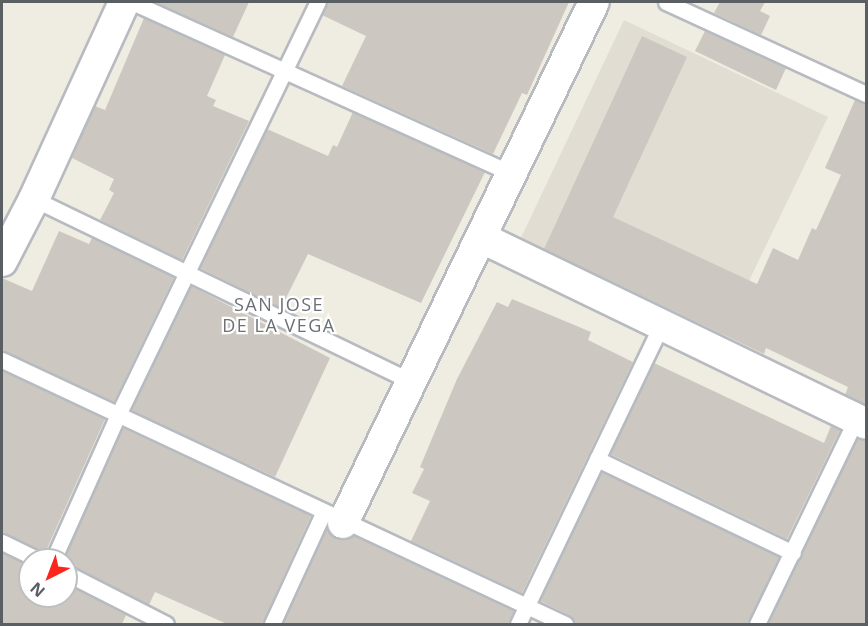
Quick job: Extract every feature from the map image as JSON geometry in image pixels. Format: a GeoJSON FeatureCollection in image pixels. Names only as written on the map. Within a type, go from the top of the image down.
{"type":"FeatureCollection","features":[{"type":"Feature","properties":{"kind":"street"},"geometry":{"type":"LineString","coordinates":[[2,261],[34,199],[124,2]]}},
{"type":"Feature","properties":{"kind":"street"},"geometry":{"type":"LineString","coordinates":[[334,517],[412,382],[594,2]]}},
{"type":"Feature","properties":{"kind":"street"},"geometry":{"type":"LineString","coordinates":[[482,238],[861,421]]}},
{"type":"Feature","properties":{"kind":"lane"},"geometry":{"type":"LineString","coordinates":[[132,2],[513,174]]}},
{"type":"Feature","properties":{"kind":"lane"},"geometry":{"type":"LineString","coordinates":[[58,548],[118,414],[189,273],[318,2]]}},
{"type":"Feature","properties":{"kind":"lane"},"geometry":{"type":"LineString","coordinates":[[666,2],[867,94]]}},
{"type":"Feature","properties":{"kind":"lane"},"geometry":{"type":"LineString","coordinates":[[34,199],[412,382]]}},
{"type":"Feature","properties":{"kind":"lane"},"geometry":{"type":"LineString","coordinates":[[518,624],[661,326]]}},
{"type":"Feature","properties":{"kind":"lane"},"geometry":{"type":"LineString","coordinates":[[2,360],[565,624]]}},
{"type":"Feature","properties":{"kind":"lane"},"geometry":{"type":"LineString","coordinates":[[757,624],[861,421]]}},
{"type":"Feature","properties":{"kind":"lane"},"geometry":{"type":"LineString","coordinates":[[597,459],[793,553]]}},
{"type":"Feature","properties":{"kind":"lane"},"geometry":{"type":"LineString","coordinates":[[272,624],[334,517]]}},
{"type":"Feature","properties":{"kind":"lane"},"geometry":{"type":"LineString","coordinates":[[2,542],[18,550]]}},
{"type":"Feature","properties":{"kind":"lane"},"geometry":{"type":"LineString","coordinates":[[78,579],[166,624]]}},
{"type":"Feature","properties":{"kind":"shaded area"},"geometry":{"type":"Polygon","coordinates":[[[624,20],[828,117],[719,343],[519,242],[624,20]]]}},
{"type":"Feature","properties":{"kind":"building"},"geometry":{"type":"Polygon","coordinates":[[[155,2],[249,2],[233,37],[155,2]]]}},
{"type":"Feature","properties":{"kind":"building"},"geometry":{"type":"Polygon","coordinates":[[[328,2],[569,2],[527,95],[522,93],[493,154],[342,86],[366,36],[322,15],[328,2]]]}},
{"type":"Feature","properties":{"kind":"building"},"geometry":{"type":"Polygon","coordinates":[[[720,2],[765,2],[760,11],[770,16],[761,35],[714,13],[720,2]]]}},
{"type":"Feature","properties":{"kind":"building"},"geometry":{"type":"Polygon","coordinates":[[[144,18],[225,55],[207,96],[216,100],[213,106],[249,121],[182,260],[100,220],[114,193],[109,190],[114,179],[72,158],[95,106],[105,110],[144,18]]]}},
{"type":"Feature","properties":{"kind":"building"},"geometry":{"type":"Polygon","coordinates":[[[705,31],[786,68],[776,90],[695,51],[705,31]]]}},
{"type":"Feature","properties":{"kind":"building"},"geometry":{"type":"Polygon","coordinates":[[[642,36],[687,57],[613,217],[757,284],[773,248],[798,260],[812,228],[816,230],[841,175],[825,168],[855,100],[867,104],[867,405],[845,395],[848,387],[766,348],[764,354],[544,249],[642,36]]]}},
{"type":"Feature","properties":{"kind":"building"},"geometry":{"type":"Polygon","coordinates":[[[353,112],[485,172],[421,303],[308,254],[281,308],[200,268],[267,129],[328,156],[333,145],[337,147],[353,112]]]}},
{"type":"Feature","properties":{"kind":"building"},"geometry":{"type":"Polygon","coordinates":[[[59,231],[89,244],[92,238],[174,277],[114,402],[2,350],[2,278],[32,291],[59,231]]]}},
{"type":"Feature","properties":{"kind":"building"},"geometry":{"type":"Polygon","coordinates":[[[191,286],[330,358],[275,477],[131,410],[191,286]]]}},
{"type":"Feature","properties":{"kind":"building"},"geometry":{"type":"Polygon","coordinates":[[[512,299],[591,332],[588,340],[633,362],[522,593],[411,541],[430,501],[412,493],[424,469],[420,467],[457,379],[497,302],[508,307],[512,299]]]}},
{"type":"Feature","properties":{"kind":"building"},"geometry":{"type":"Polygon","coordinates":[[[654,363],[824,443],[831,426],[840,430],[787,539],[610,454],[654,363]]]}},
{"type":"Feature","properties":{"kind":"building"},"geometry":{"type":"Polygon","coordinates":[[[2,371],[105,419],[47,548],[35,548],[2,532],[2,371]]]}},
{"type":"Feature","properties":{"kind":"building"},"geometry":{"type":"Polygon","coordinates":[[[123,428],[311,516],[262,624],[227,624],[155,592],[149,605],[78,569],[78,548],[69,548],[123,428]]]}},
{"type":"Feature","properties":{"kind":"building"},"geometry":{"type":"Polygon","coordinates":[[[857,439],[867,441],[867,624],[768,624],[857,439]]]}},
{"type":"Feature","properties":{"kind":"building"},"geometry":{"type":"Polygon","coordinates":[[[602,472],[779,557],[747,624],[575,624],[569,615],[540,601],[602,472]]]}},
{"type":"Feature","properties":{"kind":"building"},"geometry":{"type":"Polygon","coordinates":[[[327,528],[336,539],[354,536],[514,611],[508,624],[283,624],[327,528]]]}},
{"type":"Feature","properties":{"kind":"building"},"geometry":{"type":"Polygon","coordinates":[[[2,553],[18,560],[18,608],[78,608],[78,590],[126,615],[122,624],[2,624],[2,553]]]}},
{"type":"Feature","properties":{"kind":"district","name":"SAN JOSE DE LA VEGA"},"geometry":{"type":"Point","coordinates":[279,315]}}]}
